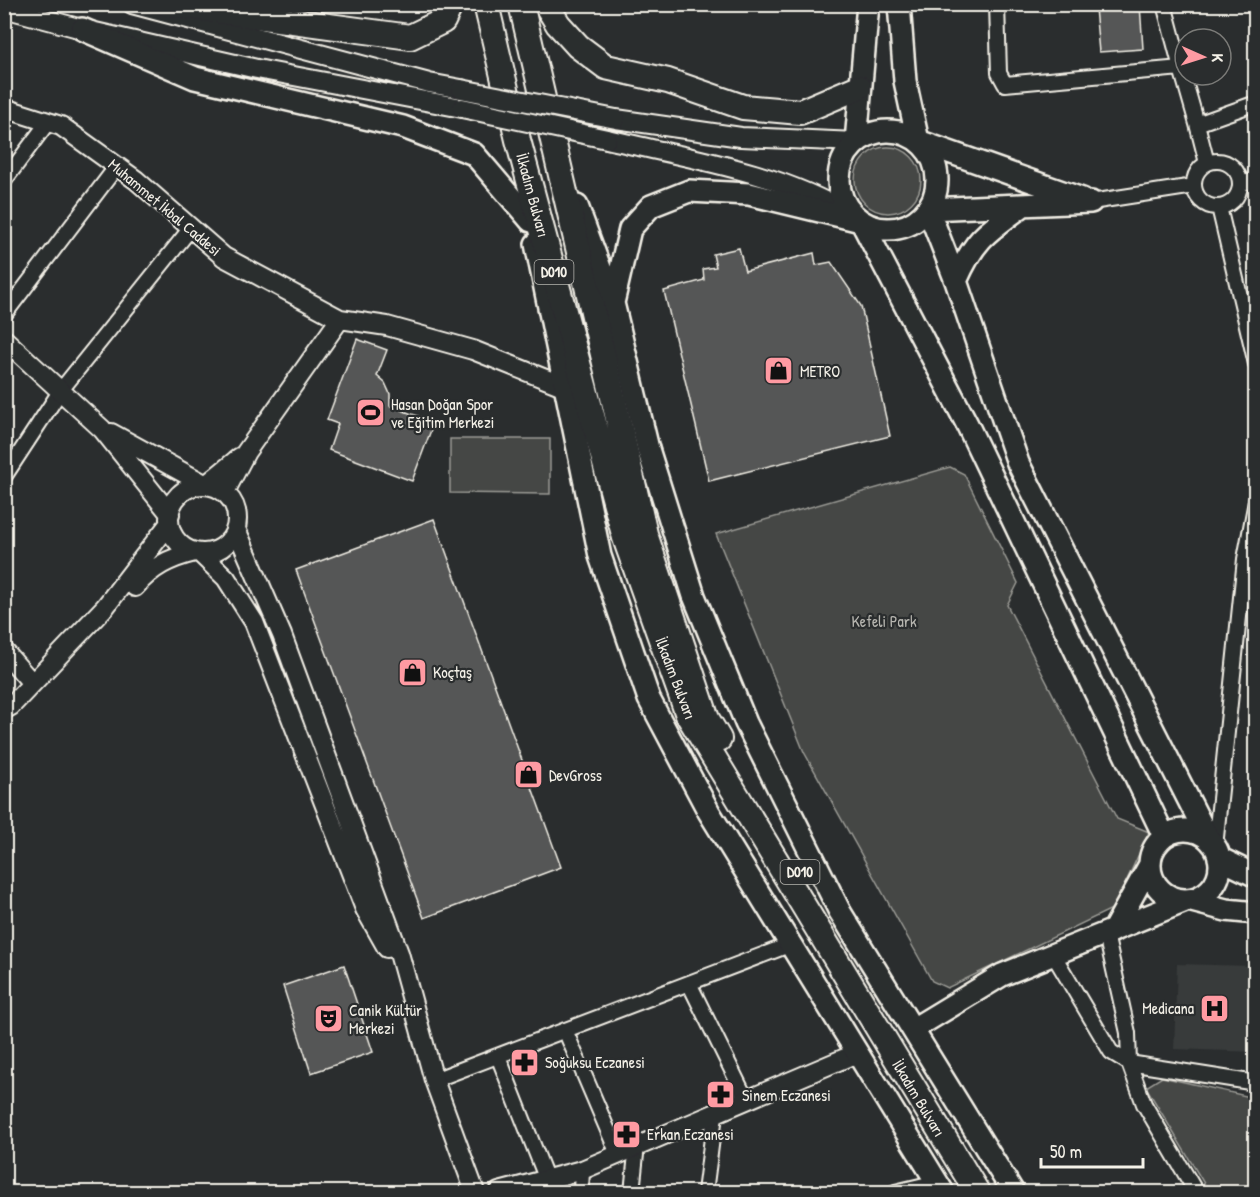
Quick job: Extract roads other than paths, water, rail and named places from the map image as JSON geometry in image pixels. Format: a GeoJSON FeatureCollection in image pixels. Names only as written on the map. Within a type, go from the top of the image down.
{"type":"FeatureCollection","features":[{"type":"Feature","properties":{"kind":"highway"},"geometry":{"type":"LineString","coordinates":[[167,4],[281,13],[410,37],[443,21],[451,4]]}},
{"type":"Feature","properties":{"kind":"highway","name":"İlkadım Bulvarı"},"geometry":{"type":"LineString","coordinates":[[486,4],[518,140],[688,715],[976,1192]]}},
{"type":"Feature","properties":{"kind":"highway","name":"İlkadım Bulvarı"},"geometry":{"type":"LineString","coordinates":[[521,4],[553,139],[635,536],[707,719],[994,1192]]}},
{"type":"Feature","properties":{"kind":"highway"},"geometry":{"type":"LineString","coordinates":[[546,4],[558,24],[578,46],[606,66],[668,81],[743,107],[800,112],[860,87]]}},
{"type":"Feature","properties":{"kind":"main road"},"geometry":{"type":"LineString","coordinates":[[132,4],[429,83],[616,119],[741,137],[856,142]]}},
{"type":"Feature","properties":{"kind":"main road"},"geometry":{"type":"LineString","coordinates":[[856,142],[868,4]]}},
{"type":"Feature","properties":{"kind":"main road"},"geometry":{"type":"LineString","coordinates":[[4,8],[82,29],[256,69],[462,108],[747,172],[830,203],[874,228],[889,230],[904,227],[917,220],[928,209],[935,196],[938,181],[929,152],[918,141],[905,81],[899,4]]}},
{"type":"Feature","properties":{"kind":"main road"},"geometry":{"type":"LineString","coordinates":[[82,29],[195,78],[403,127],[474,154],[531,221]]}},
{"type":"Feature","properties":{"kind":"main road","name":"Muhammet İkbal Caddesi"},"geometry":{"type":"LineString","coordinates":[[4,108],[61,126],[117,166],[224,257],[340,319],[387,326],[473,350],[563,386]]}},
{"type":"Feature","properties":{"kind":"main road"},"geometry":{"type":"LineString","coordinates":[[1091,202],[918,141],[903,133],[887,130],[871,134],[856,142],[846,154],[840,168],[839,183],[842,198],[850,211],[861,221],[968,424],[1164,836]]}},
{"type":"Feature","properties":{"kind":"main road","name":"İlkadım Bulvarı"},"geometry":{"type":"LineString","coordinates":[[553,139],[613,303],[648,449],[694,596],[746,723],[840,912],[1013,1192]]}},
{"type":"Feature","properties":{"kind":"main road","name":"İlkadım Bulvarı"},"geometry":{"type":"LineString","coordinates":[[518,140],[563,386],[600,556],[649,699],[709,812],[940,1187]]}},
{"type":"Feature","properties":{"kind":"main road"},"geometry":{"type":"LineString","coordinates":[[613,303],[630,229],[651,206],[689,191],[749,194],[861,221]]}},
{"type":"Feature","properties":{"kind":"main road"},"geometry":{"type":"LineString","coordinates":[[928,209],[1021,207],[1091,202]]}},
{"type":"Feature","properties":{"kind":"main road"},"geometry":{"type":"LineString","coordinates":[[956,281],[968,253],[981,237],[1021,207]]}},
{"type":"Feature","properties":{"kind":"main road"},"geometry":{"type":"LineString","coordinates":[[913,1029],[1002,975],[1209,890],[1220,870],[1214,848],[1018,463],[956,281],[928,209]]}},
{"type":"Feature","properties":{"kind":"main road"},"geometry":{"type":"LineString","coordinates":[[225,492],[246,452],[340,319]]}},
{"type":"Feature","properties":{"kind":"main road"},"geometry":{"type":"LineString","coordinates":[[4,339],[102,429],[170,519],[180,544],[198,553],[226,578],[254,622],[365,909],[410,989]]}},
{"type":"Feature","properties":{"kind":"main road"},"geometry":{"type":"LineString","coordinates":[[102,429],[206,485],[225,492],[236,509],[236,529],[282,635],[410,989],[434,1080],[475,1192]]}},
{"type":"Feature","properties":{"kind":"main road"},"geometry":{"type":"LineString","coordinates":[[11,705],[105,607],[170,519],[179,496],[186,489],[206,485],[246,452]]}},
{"type":"Feature","properties":{"kind":"main road"},"geometry":{"type":"LineString","coordinates":[[11,705],[54,676],[147,572],[171,558],[223,548],[236,529]]}},
{"type":"Feature","properties":{"kind":"main road"},"geometry":{"type":"LineString","coordinates":[[4,651],[32,683]]}},
{"type":"Feature","properties":{"kind":"main road"},"geometry":{"type":"LineString","coordinates":[[1109,932],[1149,866],[1155,844],[1164,836],[1186,829],[1256,876]]}},
{"type":"Feature","properties":{"kind":"main road"},"geometry":{"type":"LineString","coordinates":[[1149,866],[1152,878],[1166,895],[1226,910],[1256,913]]}},
{"type":"Feature","properties":{"kind":"main road"},"geometry":{"type":"LineString","coordinates":[[499,1192],[582,1170],[857,1053]]}},
{"type":"Feature","properties":{"kind":"street"},"geometry":{"type":"LineString","coordinates":[[997,4],[999,73],[1005,84],[1173,69]]}},
{"type":"Feature","properties":{"kind":"street"},"geometry":{"type":"LineString","coordinates":[[1164,4],[1173,38]]}},
{"type":"Feature","properties":{"kind":"street"},"geometry":{"type":"LineString","coordinates":[[1186,87],[1207,164]]}},
{"type":"Feature","properties":{"kind":"street"},"geometry":{"type":"LineString","coordinates":[[1197,124],[1256,103]]}},
{"type":"Feature","properties":{"kind":"street"},"geometry":{"type":"LineString","coordinates":[[4,181],[48,122]]}},
{"type":"Feature","properties":{"kind":"street"},"geometry":{"type":"LineString","coordinates":[[1225,162],[1238,174],[1240,183],[1234,200],[1219,207],[1202,202],[1194,186],[1200,169],[1207,164],[1225,162]]}},
{"type":"Feature","properties":{"kind":"street"},"geometry":{"type":"LineString","coordinates":[[4,315],[117,166]]}},
{"type":"Feature","properties":{"kind":"street"},"geometry":{"type":"LineString","coordinates":[[1240,183],[1256,181]]}},
{"type":"Feature","properties":{"kind":"street"},"geometry":{"type":"LineString","coordinates":[[1091,202],[1194,186]]}},
{"type":"Feature","properties":{"kind":"street"},"geometry":{"type":"LineString","coordinates":[[1219,207],[1256,364]]}},
{"type":"Feature","properties":{"kind":"street"},"geometry":{"type":"LineString","coordinates":[[4,477],[61,390],[191,228]]}},
{"type":"Feature","properties":{"kind":"street"},"geometry":{"type":"LineString","coordinates":[[4,449],[16,459]]}},
{"type":"Feature","properties":{"kind":"street"},"geometry":{"type":"LineString","coordinates":[[1214,848],[1245,559],[1256,501]]}},
{"type":"Feature","properties":{"kind":"street"},"geometry":{"type":"LineString","coordinates":[[1109,932],[1128,1033],[1129,1062],[1144,1104],[1196,1192]]}},
{"type":"Feature","properties":{"kind":"street"},"geometry":{"type":"LineString","coordinates":[[434,1080],[789,945]]}},
{"type":"Feature","properties":{"kind":"street"},"geometry":{"type":"LineString","coordinates":[[1053,954],[1111,1052],[1129,1062],[1256,1083]]}},
{"type":"Feature","properties":{"kind":"street"},"geometry":{"type":"LineString","coordinates":[[689,983],[747,1101]]}},
{"type":"Feature","properties":{"kind":"street"},"geometry":{"type":"LineString","coordinates":[[565,1030],[618,1154]]}},
{"type":"Feature","properties":{"kind":"street"},"geometry":{"type":"LineString","coordinates":[[498,1056],[547,1180]]}},
{"type":"Feature","properties":{"kind":"street"},"geometry":{"type":"LineString","coordinates":[[705,1192],[715,1115]]}},
{"type":"Feature","properties":{"kind":"street"},"geometry":{"type":"LineString","coordinates":[[632,1192],[637,1145]]}},
{"type":"Feature","properties":{"kind":"street"},"geometry":{"type":"LineString","coordinates":[[581,1192],[582,1170]]}},
{"type":"Feature","properties":{"kind":"street"},"geometry":{"type":"LineString","coordinates":[[895,1192],[940,1187]]}},
{"type":"Feature","properties":{"kind":"place","name":"METRO"},"geometry":{"type":"Point","coordinates":[779,371]}},
{"type":"Feature","properties":{"kind":"place","name":"Hasan Doğan Spor ve Eğitim Merkezi"},"geometry":{"type":"Point","coordinates":[370,413]}},
{"type":"Feature","properties":{"kind":"place","name":"Koçtaş"},"geometry":{"type":"Point","coordinates":[412,672]}},
{"type":"Feature","properties":{"kind":"place","name":"DevGross"},"geometry":{"type":"Point","coordinates":[528,775]}},
{"type":"Feature","properties":{"kind":"place","name":"Medicana"},"geometry":{"type":"Point","coordinates":[1215,1008]}},
{"type":"Feature","properties":{"kind":"place","name":"Canik Kültür Merkezi"},"geometry":{"type":"Point","coordinates":[328,1019]}},
{"type":"Feature","properties":{"kind":"place","name":"Soğuksu Eczanesi"},"geometry":{"type":"Point","coordinates":[524,1062]}},
{"type":"Feature","properties":{"kind":"place","name":"Sinem Eczanesi"},"geometry":{"type":"Point","coordinates":[721,1095]}},
{"type":"Feature","properties":{"kind":"place","name":"Erkan Eczanesi"},"geometry":{"type":"Point","coordinates":[626,1134]}},
{"type":"Feature","properties":{"kind":"park label","name":"Kefeli Park"},"geometry":{"type":"Point","coordinates":[884,621]}}]}
